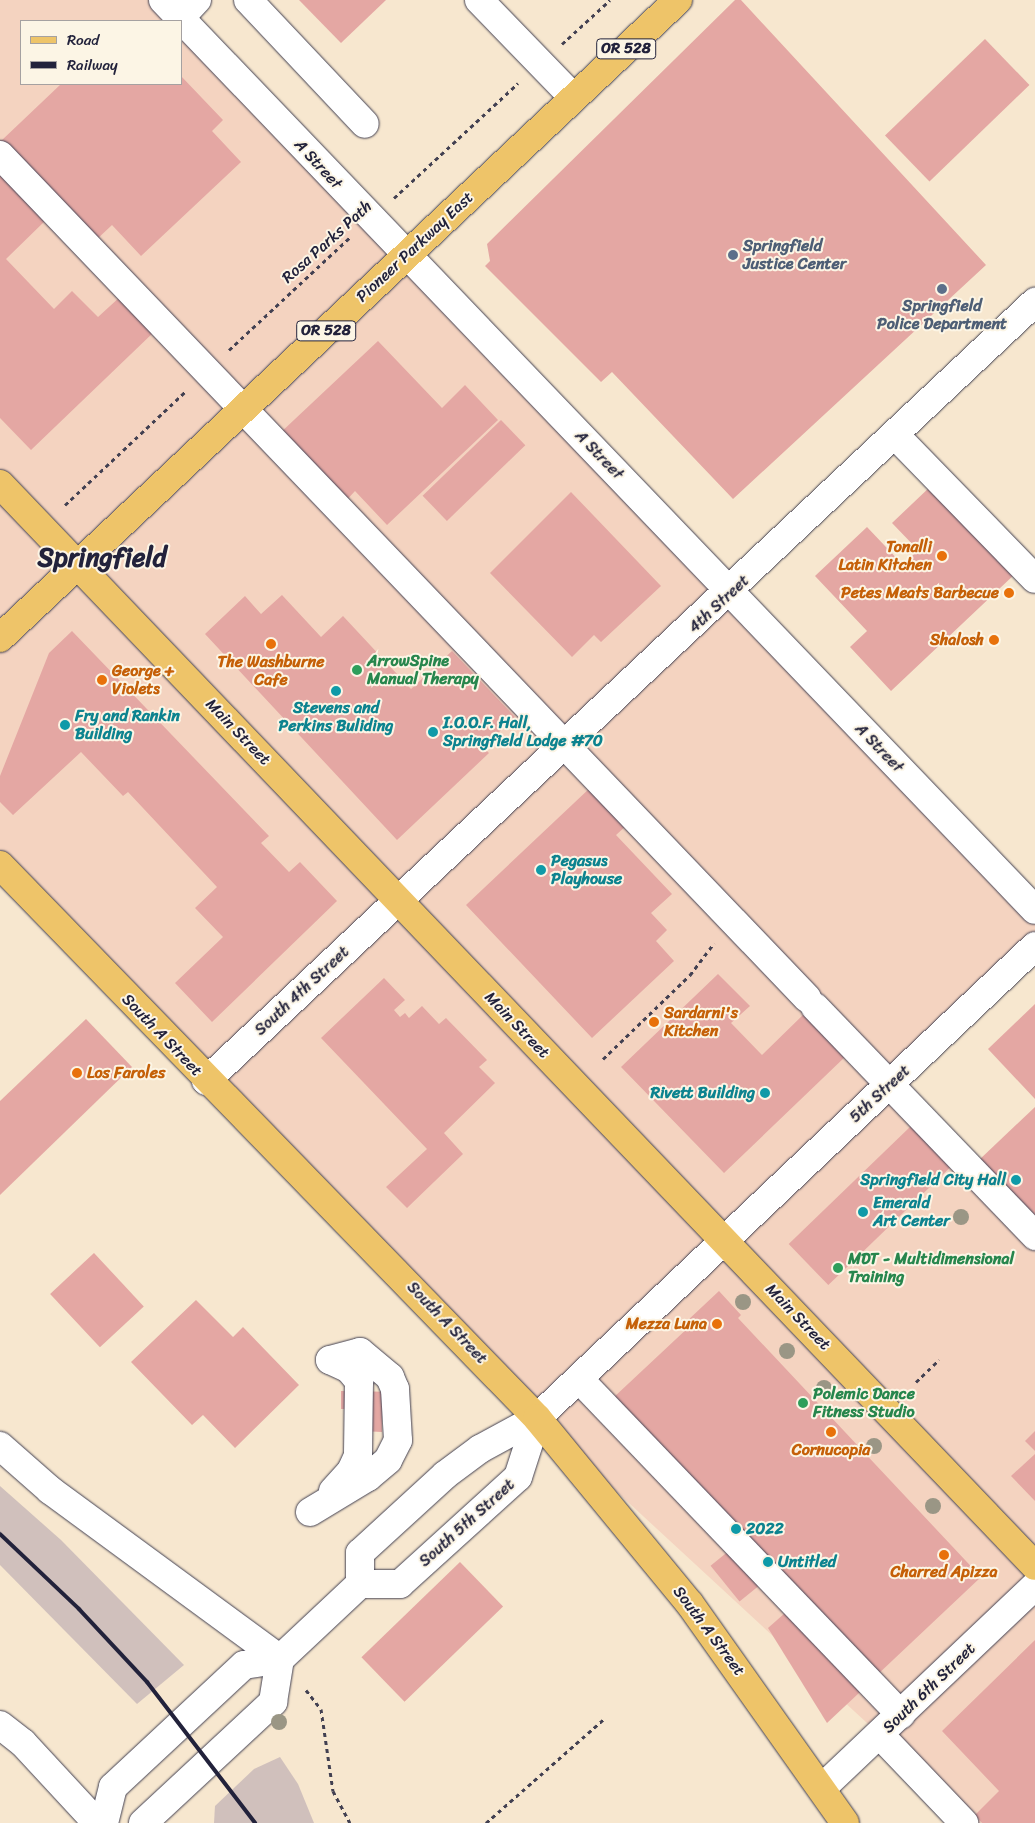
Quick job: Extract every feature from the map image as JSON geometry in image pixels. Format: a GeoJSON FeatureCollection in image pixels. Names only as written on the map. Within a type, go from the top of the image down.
{"type":"FeatureCollection","features":[{"type":"Feature","properties":{"kind":"main road","name":"Pioneer Parkway East"},"geometry":{"type":"LineString","coordinates":[[0,638],[678,0]]}},
{"type":"Feature","properties":{"kind":"main road","name":"Main Street"},"geometry":{"type":"LineString","coordinates":[[0,484],[79,564],[398,901],[1035,1566]]}},
{"type":"Feature","properties":{"kind":"main road","name":"South A Street"},"geometry":{"type":"LineString","coordinates":[[0,865],[206,1081],[320,1190],[537,1418],[690,1604],[845,1823]]}},
{"type":"Feature","properties":{"kind":"street"},"geometry":{"type":"LineString","coordinates":[[248,0],[365,124]]}},
{"type":"Feature","properties":{"kind":"street"},"geometry":{"type":"LineString","coordinates":[[479,0],[574,98]]}},
{"type":"Feature","properties":{"kind":"street","name":"A Street"},"geometry":{"type":"LineString","coordinates":[[180,6],[371,220],[1035,910]]}},
{"type":"Feature","properties":{"kind":"street"},"geometry":{"type":"LineString","coordinates":[[0,155],[734,924],[1035,1236]]}},
{"type":"Feature","properties":{"kind":"street","name":"4th Street"},"geometry":{"type":"LineString","coordinates":[[398,901],[566,748],[1035,302]]}},
{"type":"Feature","properties":{"kind":"street"},"geometry":{"type":"LineString","coordinates":[[896,436],[1035,579]]}},
{"type":"Feature","properties":{"kind":"street","name":"South 4th Street"},"geometry":{"type":"LineString","coordinates":[[206,1081],[398,901]]}},
{"type":"Feature","properties":{"kind":"street","name":"5th Street"},"geometry":{"type":"LineString","coordinates":[[725,1241],[1035,946]]}},
{"type":"Feature","properties":{"kind":"street","name":"South 5th Street"},"geometry":{"type":"LineString","coordinates":[[537,1418],[518,1477],[400,1584],[360,1584],[360,1554],[365,1548],[452,1470],[480,1449],[537,1418],[725,1241]]}},
{"type":"Feature","properties":{"kind":"street"},"geometry":{"type":"LineString","coordinates":[[360,1352],[390,1377],[395,1389],[398,1440],[388,1460],[368,1477],[310,1512],[351,1472],[359,1448],[359,1381],[349,1369],[330,1360],[360,1352]]}},
{"type":"Feature","properties":{"kind":"street"},"geometry":{"type":"LineString","coordinates":[[579,1379],[901,1715]]}},
{"type":"Feature","properties":{"kind":"street"},"geometry":{"type":"LineString","coordinates":[[0,1446],[50,1490],[280,1659]]}},
{"type":"Feature","properties":{"kind":"street"},"geometry":{"type":"LineString","coordinates":[[104,1823],[113,1787],[180,1724],[244,1665],[280,1659],[360,1584]]}},
{"type":"Feature","properties":{"kind":"street","name":"South 6th Street"},"geometry":{"type":"LineString","coordinates":[[822,1788],[1035,1586]]}},
{"type":"Feature","properties":{"kind":"street"},"geometry":{"type":"LineString","coordinates":[[143,1823],[272,1702],[280,1659]]}},
{"type":"Feature","properties":{"kind":"street"},"geometry":{"type":"LineString","coordinates":[[0,1725],[23,1743],[97,1823]]}},
{"type":"Feature","properties":{"kind":"street"},"geometry":{"type":"LineString","coordinates":[[880,1735],[964,1823]]}},
{"type":"Feature","properties":{"kind":"path","name":"Rosa Parks Path"},"geometry":{"type":"LineString","coordinates":[[65,505],[206,372],[610,0]]}},
{"type":"Feature","properties":{"kind":"path"},"geometry":{"type":"LineString","coordinates":[[603,1059],[690,975],[700,957],[734,924]]}},
{"type":"Feature","properties":{"kind":"path"},"geometry":{"type":"LineString","coordinates":[[916,1382],[939,1360]]}},
{"type":"Feature","properties":{"kind":"path"},"geometry":{"type":"LineString","coordinates":[[280,1659],[321,1709],[333,1791],[350,1823]]}},
{"type":"Feature","properties":{"kind":"path"},"geometry":{"type":"LineString","coordinates":[[486,1823],[604,1719]]}},
{"type":"Feature","properties":{"kind":"shaded area"},"geometry":{"type":"Polygon","coordinates":[[[0,0],[164,0],[1035,910],[1035,946],[890,1084],[1035,1236],[1035,1823],[964,1823],[880,1735],[537,1418],[0,850],[0,0]]]}},
{"type":"Feature","properties":{"kind":"shaded area"},"geometry":{"type":"Polygon","coordinates":[[[0,1486],[61,1540],[184,1665],[137,1704],[0,1565],[0,1486]]]}},
{"type":"Feature","properties":{"kind":"shaded area"},"geometry":{"type":"Polygon","coordinates":[[[280,1757],[298,1784],[314,1823],[214,1823],[215,1806],[254,1769],[280,1757]]]}},
{"type":"Feature","properties":{"kind":"building"},"geometry":{"type":"Polygon","coordinates":[[[299,0],[386,0],[341,43],[299,0]]]}},
{"type":"Feature","properties":{"kind":"building","name":"Springfield Justice Center"},"geometry":{"type":"Polygon","coordinates":[[[735,0],[741,0],[986,265],[733,499],[612,372],[601,382],[485,266],[490,261],[487,244],[735,0]]]}},
{"type":"Feature","properties":{"kind":"building"},"geometry":{"type":"Polygon","coordinates":[[[985,39],[1029,85],[929,182],[885,136],[985,39]]]}},
{"type":"Feature","properties":{"kind":"building"},"geometry":{"type":"Polygon","coordinates":[[[182,77],[223,120],[212,131],[241,162],[141,256],[112,225],[95,241],[1,141],[60,85],[182,85],[182,77]]]}},
{"type":"Feature","properties":{"kind":"building"},"geometry":{"type":"Polygon","coordinates":[[[0,170],[47,219],[6,259],[54,309],[72,291],[98,317],[121,296],[155,331],[31,450],[0,418],[0,170]]]}},
{"type":"Feature","properties":{"kind":"building"},"geometry":{"type":"Polygon","coordinates":[[[378,341],[442,408],[465,385],[498,420],[387,525],[355,491],[343,504],[278,435],[378,341]]]}},
{"type":"Feature","properties":{"kind":"building"},"geometry":{"type":"Polygon","coordinates":[[[501,420],[525,445],[447,521],[423,496],[501,420]]]}},
{"type":"Feature","properties":{"kind":"building"},"geometry":{"type":"Polygon","coordinates":[[[932,485],[1016,573],[891,691],[850,647],[867,631],[815,576],[867,527],[903,565],[918,550],[892,523],[932,485]]]}},
{"type":"Feature","properties":{"kind":"building"},"geometry":{"type":"Polygon","coordinates":[[[571,492],[661,586],[601,642],[594,635],[572,657],[490,573],[571,492]]]}},
{"type":"Feature","properties":{"kind":"building"},"geometry":{"type":"Polygon","coordinates":[[[282,595],[321,637],[343,616],[411,689],[452,651],[515,717],[483,747],[489,753],[397,840],[205,634],[245,596],[261,614],[282,595]]]}},
{"type":"Feature","properties":{"kind":"building"},"geometry":{"type":"Polygon","coordinates":[[[72,631],[269,836],[261,843],[289,872],[300,862],[337,901],[212,1022],[175,983],[223,937],[195,908],[217,887],[128,792],[123,796],[81,752],[13,815],[0,802],[0,776],[49,653],[72,631]]]}},
{"type":"Feature","properties":{"kind":"building"},"geometry":{"type":"Polygon","coordinates":[[[591,787],[627,825],[616,835],[672,894],[651,913],[667,930],[656,941],[674,961],[592,1038],[466,905],[591,787]]]}},
{"type":"Feature","properties":{"kind":"building"},"geometry":{"type":"Polygon","coordinates":[[[718,974],[750,1006],[731,1023],[762,1055],[806,1012],[847,1055],[724,1173],[621,1067],[718,974]]]}},
{"type":"Feature","properties":{"kind":"building"},"geometry":{"type":"Polygon","coordinates":[[[384,978],[405,1000],[394,1010],[400,1017],[405,1013],[409,1018],[422,1006],[439,1024],[446,1018],[487,1060],[479,1067],[495,1083],[444,1133],[463,1154],[407,1208],[386,1187],[427,1149],[321,1038],[384,978]]]}},
{"type":"Feature","properties":{"kind":"building"},"geometry":{"type":"Polygon","coordinates":[[[1035,1004],[1035,1099],[988,1049],[1035,1004]]]}},
{"type":"Feature","properties":{"kind":"building"},"geometry":{"type":"Polygon","coordinates":[[[86,1019],[132,1067],[0,1195],[0,1101],[86,1019]]]}},
{"type":"Feature","properties":{"kind":"building","name":"Springfield City Hall"},"geometry":{"type":"Polygon","coordinates":[[[1035,1107],[1035,1220],[978,1161],[1035,1107]]]}},
{"type":"Feature","properties":{"kind":"building","name":"Emerald Art Center"},"geometry":{"type":"Polygon","coordinates":[[[911,1126],[951,1167],[828,1285],[789,1244],[911,1126]]]}},
{"type":"Feature","properties":{"kind":"building"},"geometry":{"type":"Polygon","coordinates":[[[94,1253],[144,1306],[100,1347],[50,1294],[94,1253]]]}},
{"type":"Feature","properties":{"kind":"building"},"geometry":{"type":"Polygon","coordinates":[[[719,1291],[741,1315],[738,1318],[981,1577],[876,1676],[613,1398],[691,1325],[687,1321],[719,1291]]]}},
{"type":"Feature","properties":{"kind":"building"},"geometry":{"type":"Polygon","coordinates":[[[196,1300],[233,1337],[243,1327],[299,1385],[235,1448],[203,1415],[192,1425],[131,1362],[196,1300]]]}},
{"type":"Feature","properties":{"kind":"building"},"geometry":{"type":"Polygon","coordinates":[[[341,1391],[402,1392],[402,1409],[382,1409],[382,1432],[361,1431],[361,1409],[341,1409],[341,1391]]]}},
{"type":"Feature","properties":{"kind":"building"},"geometry":{"type":"Polygon","coordinates":[[[1035,1431],[1035,1451],[1025,1441],[1035,1431]]]}},
{"type":"Feature","properties":{"kind":"building"},"geometry":{"type":"Polygon","coordinates":[[[1035,1454],[1035,1501],[1011,1476],[1035,1454]]]}},
{"type":"Feature","properties":{"kind":"building"},"geometry":{"type":"Polygon","coordinates":[[[730,1550],[759,1586],[740,1601],[711,1566],[730,1550]]]}},
{"type":"Feature","properties":{"kind":"building"},"geometry":{"type":"Polygon","coordinates":[[[460,1562],[503,1607],[405,1702],[361,1657],[460,1562]]]}},
{"type":"Feature","properties":{"kind":"building"},"geometry":{"type":"Polygon","coordinates":[[[785,1613],[860,1692],[827,1723],[768,1628],[785,1613]]]}},
{"type":"Feature","properties":{"kind":"building"},"geometry":{"type":"Polygon","coordinates":[[[1035,1640],[1035,1823],[982,1823],[975,1815],[999,1791],[942,1731],[1035,1640]]]}},
{"type":"Feature","properties":{"kind":"railway"},"geometry":{"type":"LineString","coordinates":[[0,1534],[79,1609],[147,1682],[255,1823]]}},
{"type":"Feature","properties":{"kind":"place","name":"Springfield Justice Center"},"geometry":{"type":"Point","coordinates":[733,255]}},
{"type":"Feature","properties":{"kind":"place","name":"Springfield Police Department"},"geometry":{"type":"Point","coordinates":[942,289]}},
{"type":"Feature","properties":{"kind":"place","name":"Tonalli Latin Kitchen"},"geometry":{"type":"Point","coordinates":[942,556]}},
{"type":"Feature","properties":{"kind":"place","name":"Petes Meats Barbecue"},"geometry":{"type":"Point","coordinates":[1009,593]}},
{"type":"Feature","properties":{"kind":"place","name":"Shalosh"},"geometry":{"type":"Point","coordinates":[994,640]}},
{"type":"Feature","properties":{"kind":"place","name":"The Washburne Cafe"},"geometry":{"type":"Point","coordinates":[271,644]}},
{"type":"Feature","properties":{"kind":"place","name":"ArrowSpine Manual Therapy"},"geometry":{"type":"Point","coordinates":[357,670]}},
{"type":"Feature","properties":{"kind":"place","name":"George + Violets"},"geometry":{"type":"Point","coordinates":[102,680]}},
{"type":"Feature","properties":{"kind":"place","name":"Stevens and Perkins Buliding"},"geometry":{"type":"Point","coordinates":[336,691]}},
{"type":"Feature","properties":{"kind":"place","name":"Fry and Rankin Building"},"geometry":{"type":"Point","coordinates":[65,725]}},
{"type":"Feature","properties":{"kind":"place","name":"I.O.O.F. Hall, Springfield Lodge #70"},"geometry":{"type":"Point","coordinates":[433,732]}},
{"type":"Feature","properties":{"kind":"place","name":"Pegasus Playhouse"},"geometry":{"type":"Point","coordinates":[541,870]}},
{"type":"Feature","properties":{"kind":"place","name":"Sardarni's Kitchen"},"geometry":{"type":"Point","coordinates":[654,1022]}},
{"type":"Feature","properties":{"kind":"place","name":"Los Faroles"},"geometry":{"type":"Point","coordinates":[77,1073]}},
{"type":"Feature","properties":{"kind":"place","name":"Rivett Building"},"geometry":{"type":"Point","coordinates":[765,1093]}},
{"type":"Feature","properties":{"kind":"place","name":"Springfield City Hall"},"geometry":{"type":"Point","coordinates":[1016,1180]}},
{"type":"Feature","properties":{"kind":"place","name":"Emerald Art Center"},"geometry":{"type":"Point","coordinates":[863,1212]}},
{"type":"Feature","properties":{"kind":"place","name":"MDT - Multidimensional Training"},"geometry":{"type":"Point","coordinates":[838,1268]}},
{"type":"Feature","properties":{"kind":"place","name":"Mezza Luna"},"geometry":{"type":"Point","coordinates":[717,1324]}},
{"type":"Feature","properties":{"kind":"place","name":"Polemic Dance Fitness Studio"},"geometry":{"type":"Point","coordinates":[803,1403]}},
{"type":"Feature","properties":{"kind":"place","name":"Cornucopia"},"geometry":{"type":"Point","coordinates":[831,1432]}},
{"type":"Feature","properties":{"kind":"place","name":"2022"},"geometry":{"type":"Point","coordinates":[736,1529]}},
{"type":"Feature","properties":{"kind":"place","name":"Charred Apizza"},"geometry":{"type":"Point","coordinates":[944,1555]}},
{"type":"Feature","properties":{"kind":"place","name":"Untitled"},"geometry":{"type":"Point","coordinates":[768,1562]}},
{"type":"Feature","properties":{"kind":"district","name":"Springfield"},"geometry":{"type":"Point","coordinates":[102,558]}}]}
